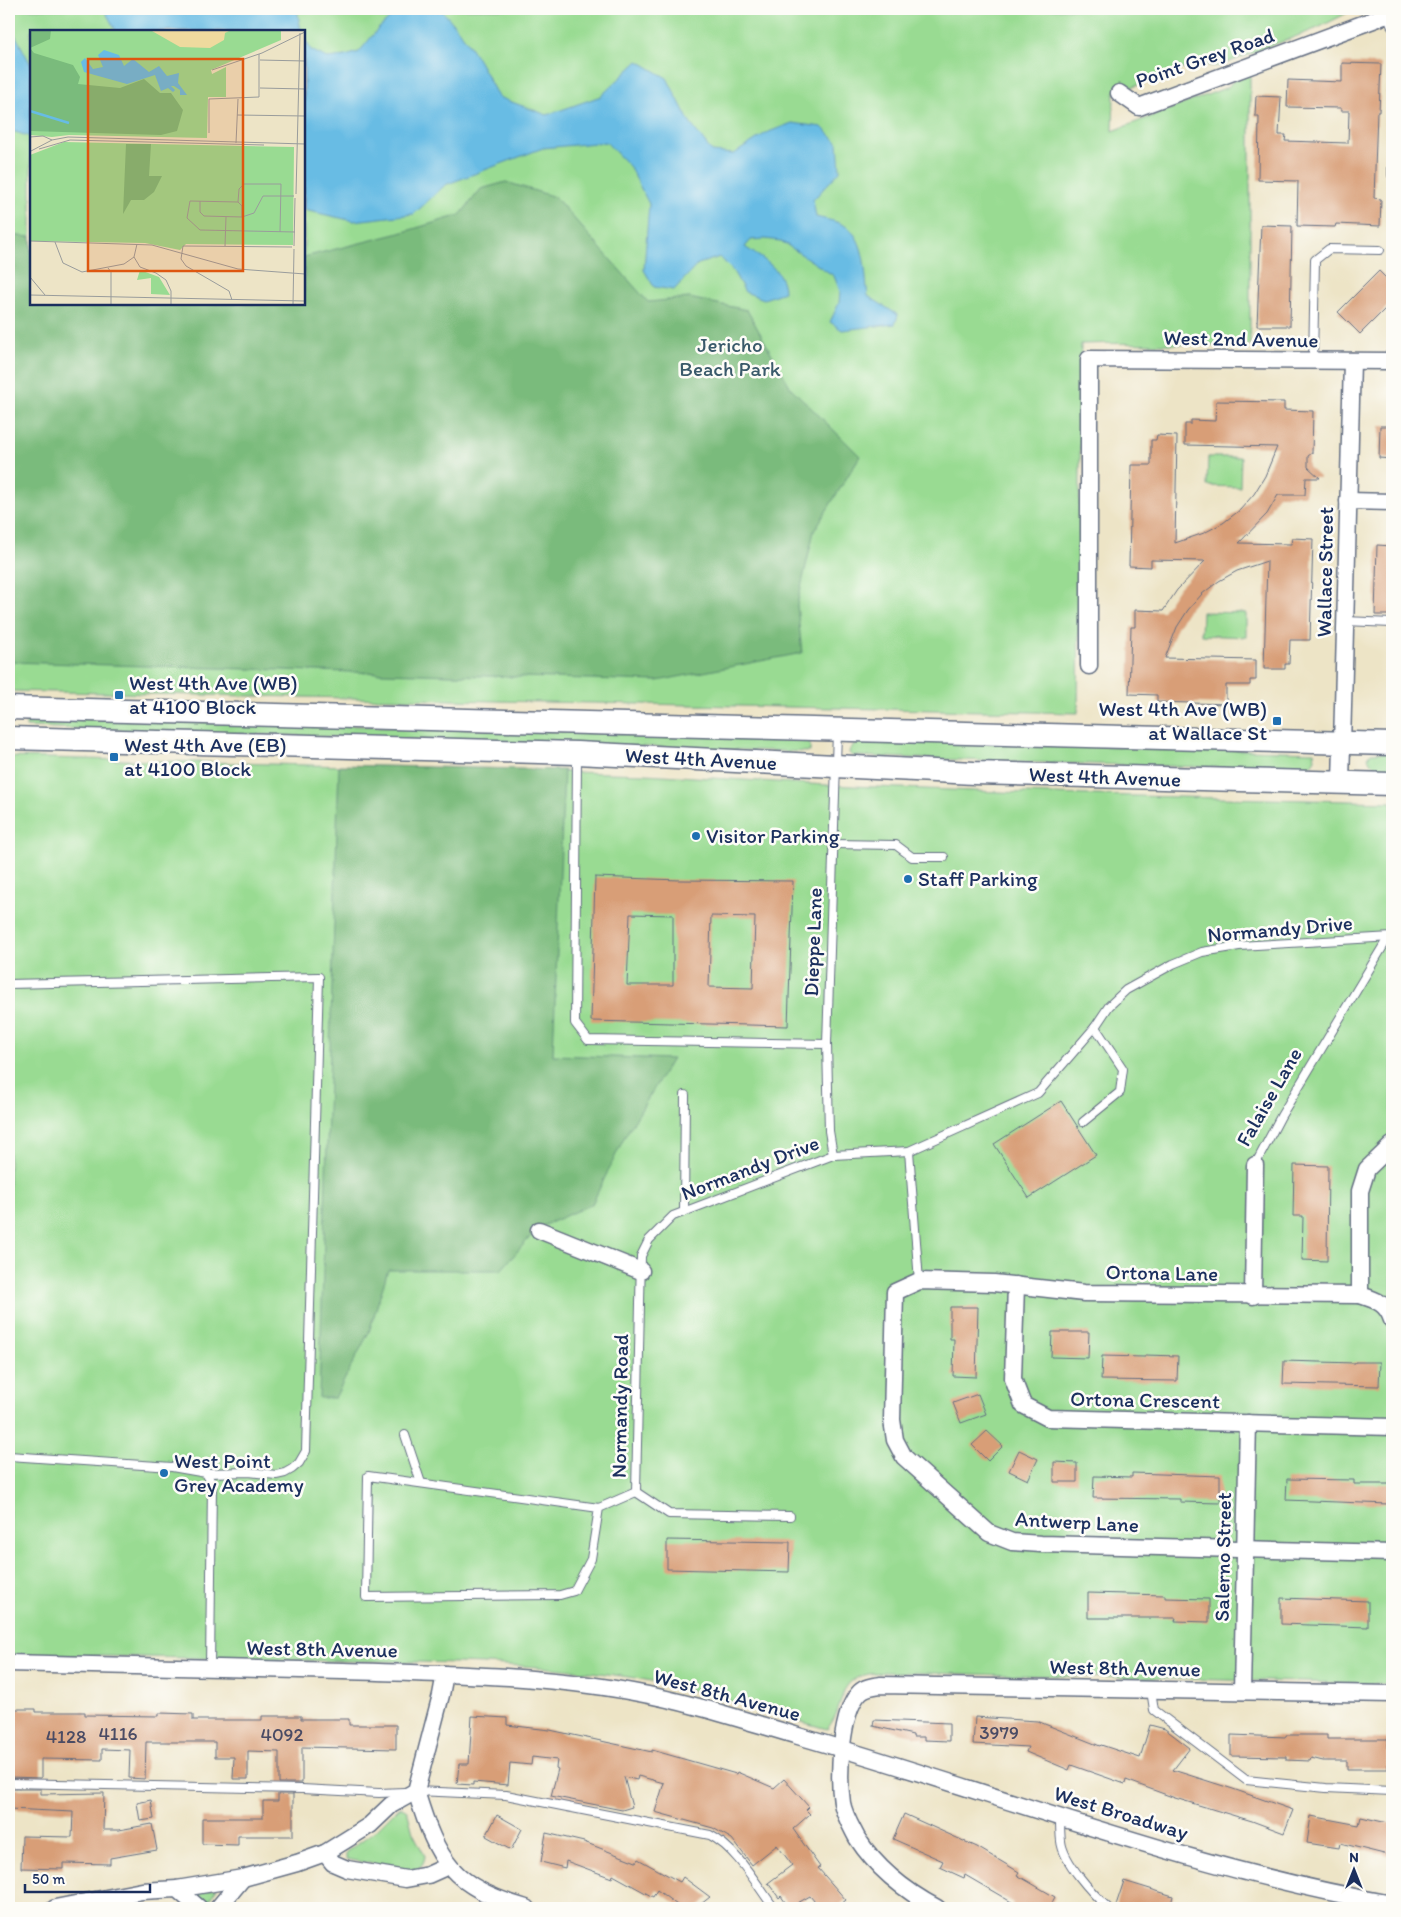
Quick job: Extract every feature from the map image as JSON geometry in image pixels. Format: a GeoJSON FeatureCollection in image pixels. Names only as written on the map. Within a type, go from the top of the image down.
{"type":"FeatureCollection","features":[{"type":"Feature","properties":{"kind":"main road","name":"West 4th Avenue"},"geometry":{"type":"LineString","coordinates":[[9,708],[1392,744]]}},
{"type":"Feature","properties":{"kind":"main road","name":"West 4th Avenue"},"geometry":{"type":"LineString","coordinates":[[9,738],[577,753],[692,757],[836,767],[974,773],[1392,784]]}},
{"type":"Feature","properties":{"kind":"street","name":"Point Grey Road"},"geometry":{"type":"LineString","coordinates":[[1119,93],[1139,107],[1390,19]]}},
{"type":"Feature","properties":{"kind":"street","name":"West 2nd Avenue"},"geometry":{"type":"LineString","coordinates":[[1089,666],[1089,358],[1392,361]]}},
{"type":"Feature","properties":{"kind":"street","name":"Wallace Street"},"geometry":{"type":"LineString","coordinates":[[1341,783],[1352,361]]}},
{"type":"Feature","properties":{"kind":"street"},"geometry":{"type":"LineString","coordinates":[[1348,501],[1392,502]]}},
{"type":"Feature","properties":{"kind":"street"},"geometry":{"type":"LineString","coordinates":[[1360,1295],[1360,1191],[1367,1169],[1392,1145]]}},
{"type":"Feature","properties":{"kind":"street","name":"Falaise Lane"},"geometry":{"type":"LineString","coordinates":[[1253,1296],[1255,1165]]}},
{"type":"Feature","properties":{"kind":"street"},"geometry":{"type":"LineString","coordinates":[[539,1230],[641,1264]]}},
{"type":"Feature","properties":{"kind":"street","name":"Ortona Lane"},"geometry":{"type":"LineString","coordinates":[[919,1281],[1016,1284],[1084,1293],[1253,1296],[1360,1295],[1378,1300],[1389,1310],[1392,1320]]}},
{"type":"Feature","properties":{"kind":"street","name":"Antwerp Lane"},"geometry":{"type":"LineString","coordinates":[[919,1281],[895,1292],[892,1420],[895,1440],[904,1457],[989,1533],[1012,1542],[1041,1544],[1392,1553]]}},
{"type":"Feature","properties":{"kind":"street","name":"Ortona Crescent"},"geometry":{"type":"LineString","coordinates":[[1016,1284],[1013,1379],[1023,1406],[1048,1418],[1392,1427]]}},
{"type":"Feature","properties":{"kind":"street","name":"Salerno Street"},"geometry":{"type":"LineString","coordinates":[[1242,1691],[1248,1424]]}},
{"type":"Feature","properties":{"kind":"street","name":"West 8th Avenue"},"geometry":{"type":"LineString","coordinates":[[9,1663],[445,1674],[580,1683],[636,1692],[841,1748],[854,1700],[860,1691],[881,1685],[1392,1694]]}},
{"type":"Feature","properties":{"kind":"street"},"geometry":{"type":"LineString","coordinates":[[445,1674],[442,1695],[416,1791],[426,1824],[440,1856],[466,1882],[484,1893],[526,1908]]}},
{"type":"Feature","properties":{"kind":"street"},"geometry":{"type":"LineString","coordinates":[[841,1748],[842,1805],[858,1839],[881,1869],[913,1896],[937,1908]]}},
{"type":"Feature","properties":{"kind":"street","name":"West Broadway"},"geometry":{"type":"LineString","coordinates":[[841,1748],[1060,1817],[1275,1879],[1392,1904]]}},
{"type":"Feature","properties":{"kind":"street"},"geometry":{"type":"LineString","coordinates":[[55,1908],[142,1891],[177,1889],[243,1878],[297,1863],[325,1853],[370,1825],[391,1805],[416,1791]]}},
{"type":"Feature","properties":{"kind":"street"},"geometry":{"type":"LineString","coordinates":[[325,1853],[333,1863],[346,1869],[406,1879],[428,1875],[448,1866]]}},
{"type":"Feature","properties":{"kind":"street"},"geometry":{"type":"LineString","coordinates":[[218,1908],[243,1878]]}},
{"type":"Feature","properties":{"kind":"street"},"geometry":{"type":"LineString","coordinates":[[177,1889],[199,1908]]}},
{"type":"Feature","properties":{"kind":"lane"},"geometry":{"type":"LineString","coordinates":[[1392,93],[1392,175]]}},
{"type":"Feature","properties":{"kind":"lane"},"geometry":{"type":"LineString","coordinates":[[1313,361],[1315,260],[1329,250],[1380,250]]}},
{"type":"Feature","properties":{"kind":"lane"},"geometry":{"type":"LineString","coordinates":[[1345,621],[1392,622]]}},
{"type":"Feature","properties":{"kind":"lane","name":"Dieppe Lane"},"geometry":{"type":"LineString","coordinates":[[833,1155],[829,1131],[827,1044],[837,730]]}},
{"type":"Feature","properties":{"kind":"lane"},"geometry":{"type":"LineString","coordinates":[[577,753],[575,1023],[588,1040],[827,1044]]}},
{"type":"Feature","properties":{"kind":"lane"},"geometry":{"type":"LineString","coordinates":[[834,844],[896,846],[912,857],[944,857]]}},
{"type":"Feature","properties":{"kind":"lane","name":"Normandy Drive"},"geometry":{"type":"LineString","coordinates":[[641,1264],[649,1240],[673,1216],[833,1155],[909,1151],[1038,1093],[1095,1027],[1109,1006],[1126,990],[1173,964],[1202,952],[1239,946],[1390,938]]}},
{"type":"Feature","properties":{"kind":"lane","name":"Falaise Lane"},"geometry":{"type":"LineString","coordinates":[[1255,1165],[1281,1116],[1390,938]]}},
{"type":"Feature","properties":{"kind":"lane"},"geometry":{"type":"LineString","coordinates":[[9,984],[319,977],[306,1451],[299,1463],[286,1473],[276,1475],[249,1472],[206,1473],[172,1468],[9,1456]]}},
{"type":"Feature","properties":{"kind":"lane"},"geometry":{"type":"LineString","coordinates":[[1083,1122],[1120,1092],[1122,1077],[1123,1069],[1095,1027]]}},
{"type":"Feature","properties":{"kind":"lane"},"geometry":{"type":"LineString","coordinates":[[684,1212],[686,1095]]}},
{"type":"Feature","properties":{"kind":"lane"},"geometry":{"type":"LineString","coordinates":[[909,1151],[919,1281]]}},
{"type":"Feature","properties":{"kind":"lane","name":"Normandy Road"},"geometry":{"type":"LineString","coordinates":[[599,1508],[591,1558],[574,1591],[560,1594],[366,1597],[368,1476],[599,1508],[636,1492],[641,1264]]}},
{"type":"Feature","properties":{"kind":"lane"},"geometry":{"type":"LineString","coordinates":[[405,1434],[421,1483]]}},
{"type":"Feature","properties":{"kind":"lane"},"geometry":{"type":"LineString","coordinates":[[206,1473],[212,1484],[210,1668]]}},
{"type":"Feature","properties":{"kind":"lane"},"geometry":{"type":"LineString","coordinates":[[636,1492],[669,1514],[790,1516]]}},
{"type":"Feature","properties":{"kind":"lane"},"geometry":{"type":"LineString","coordinates":[[1151,1690],[1154,1710],[1246,1780],[1326,1788],[1392,1791]]}},
{"type":"Feature","properties":{"kind":"lane"},"geometry":{"type":"LineString","coordinates":[[9,1782],[302,1789],[379,1793],[416,1791],[506,1795],[710,1835],[720,1840],[731,1850],[774,1908]]}},
{"type":"Feature","properties":{"kind":"lane"},"geometry":{"type":"LineString","coordinates":[[1060,1817],[1061,1841],[1064,1854],[1092,1893],[1108,1908]]}},
{"type":"Feature","properties":{"kind":"green space","name":"Jericho Beach Park"},"geometry":{"type":"Polygon","coordinates":[[[9,9],[1355,9],[1318,28],[1219,66],[1210,66],[1200,62],[1114,93],[1113,131],[1228,87],[1233,81],[1250,74],[1250,345],[1081,344],[1078,713],[9,691],[9,9]]]}},
{"type":"Feature","properties":{"kind":"green space"},"geometry":{"type":"Polygon","coordinates":[[[506,182],[555,197],[648,302],[689,298],[747,310],[791,388],[860,456],[814,531],[797,605],[802,653],[657,681],[9,662],[9,235],[30,237],[30,305],[305,305],[305,257],[400,233],[460,215],[481,189],[506,182]]]}},
{"type":"Feature","properties":{"kind":"green space"},"geometry":{"type":"Polygon","coordinates":[[[1208,457],[1241,457],[1240,487],[1207,486],[1208,457]]]}},
{"type":"Feature","properties":{"kind":"green space"},"geometry":{"type":"Polygon","coordinates":[[[1202,612],[1246,613],[1246,637],[1201,635],[1202,612]]]}},
{"type":"Feature","properties":{"kind":"green space"},"geometry":{"type":"Polygon","coordinates":[[[26,717],[810,738],[810,752],[26,727],[26,717]]]}},
{"type":"Feature","properties":{"kind":"green space"},"geometry":{"type":"Polygon","coordinates":[[[865,739],[1314,752],[1315,759],[1311,765],[1275,769],[852,756],[849,753],[850,749],[865,739]]]}},
{"type":"Feature","properties":{"kind":"green space"},"geometry":{"type":"Polygon","coordinates":[[[1392,752],[1392,771],[1377,768],[1368,757],[1371,753],[1392,752]]]}},
{"type":"Feature","properties":{"kind":"green space"},"geometry":{"type":"Polygon","coordinates":[[[9,757],[645,774],[826,785],[1049,794],[1392,802],[1392,1684],[883,1672],[866,1675],[848,1684],[834,1718],[827,1729],[707,1694],[659,1683],[635,1678],[559,1669],[443,1663],[9,1654],[9,757]]]}},
{"type":"Feature","properties":{"kind":"green space"},"geometry":{"type":"Polygon","coordinates":[[[339,765],[564,770],[553,1055],[672,1059],[624,1138],[592,1204],[538,1228],[501,1270],[388,1270],[369,1332],[335,1398],[319,1398],[339,765]]]}},
{"type":"Feature","properties":{"kind":"green space"},"geometry":{"type":"Polygon","coordinates":[[[402,1807],[407,1810],[413,1833],[425,1856],[423,1864],[412,1871],[346,1859],[346,1852],[376,1830],[398,1808],[402,1807]]]}},
{"type":"Feature","properties":{"kind":"green space"},"geometry":{"type":"Polygon","coordinates":[[[217,1888],[206,1905],[195,1892],[217,1888]]]}},
{"type":"Feature","properties":{"kind":"water"},"geometry":{"type":"Polygon","coordinates":[[[104,9],[297,9],[301,30],[115,30],[104,9]]]}},
{"type":"Feature","properties":{"kind":"water"},"geometry":{"type":"Polygon","coordinates":[[[400,9],[440,9],[465,39],[498,97],[547,115],[601,96],[638,61],[667,78],[690,123],[712,152],[734,154],[766,133],[792,123],[822,127],[838,143],[840,171],[813,200],[816,217],[839,223],[855,235],[862,254],[868,296],[898,315],[895,324],[842,330],[830,322],[839,303],[840,291],[834,276],[781,241],[751,240],[745,247],[771,265],[780,277],[784,292],[764,299],[745,292],[733,271],[720,257],[698,264],[674,290],[654,287],[644,270],[649,204],[630,167],[606,142],[543,148],[445,185],[414,214],[354,221],[305,210],[305,39],[311,50],[327,58],[345,56],[359,52],[378,29],[400,9]]]}},
{"type":"Feature","properties":{"kind":"water"},"geometry":{"type":"Polygon","coordinates":[[[9,23],[30,63],[30,137],[9,130],[9,23]]]}},
{"type":"Feature","properties":{"kind":"building"},"geometry":{"type":"Polygon","coordinates":[[[1342,63],[1381,64],[1374,198],[1381,199],[1380,226],[1336,224],[1335,227],[1297,226],[1298,181],[1258,180],[1259,116],[1255,116],[1256,96],[1281,97],[1279,135],[1286,135],[1285,141],[1348,143],[1349,111],[1341,111],[1341,108],[1287,107],[1288,80],[1342,82],[1342,63]]]}},
{"type":"Feature","properties":{"kind":"building"},"geometry":{"type":"Polygon","coordinates":[[[1261,225],[1292,226],[1290,326],[1257,326],[1261,225]]]}},
{"type":"Feature","properties":{"kind":"building"},"geometry":{"type":"Polygon","coordinates":[[[1379,271],[1392,284],[1392,302],[1360,334],[1338,312],[1379,271]]]}},
{"type":"Feature","properties":{"kind":"building"},"geometry":{"type":"Polygon","coordinates":[[[1216,401],[1284,402],[1284,410],[1313,411],[1312,453],[1308,456],[1308,467],[1320,478],[1306,478],[1305,495],[1278,495],[1267,514],[1239,543],[1291,544],[1292,538],[1313,539],[1310,640],[1290,640],[1289,664],[1285,664],[1285,669],[1264,669],[1267,561],[1237,571],[1219,581],[1202,594],[1188,610],[1177,627],[1165,658],[1256,660],[1256,680],[1250,680],[1250,685],[1226,685],[1226,704],[1157,702],[1157,695],[1129,694],[1131,627],[1135,627],[1135,610],[1163,611],[1177,590],[1205,561],[1151,560],[1151,567],[1129,566],[1131,465],[1151,465],[1151,440],[1156,440],[1157,435],[1177,436],[1175,543],[1204,533],[1223,523],[1240,510],[1254,494],[1265,476],[1277,447],[1185,445],[1185,424],[1191,424],[1191,420],[1215,421],[1216,401]]]}},
{"type":"Feature","properties":{"kind":"building"},"geometry":{"type":"Polygon","coordinates":[[[1380,426],[1392,426],[1392,459],[1379,458],[1380,426]]]}},
{"type":"Feature","properties":{"kind":"building"},"geometry":{"type":"Polygon","coordinates":[[[1377,545],[1392,546],[1392,615],[1375,615],[1377,545]]]}},
{"type":"Feature","properties":{"kind":"building"},"geometry":{"type":"Polygon","coordinates":[[[595,877],[793,881],[788,1026],[591,1021],[595,877]],[[630,914],[627,985],[673,985],[673,915],[630,914]],[[711,916],[709,987],[753,988],[755,917],[711,916]]]}},
{"type":"Feature","properties":{"kind":"building"},"geometry":{"type":"Polygon","coordinates":[[[1061,1101],[1096,1155],[1029,1198],[994,1144],[1061,1101]]]}},
{"type":"Feature","properties":{"kind":"building"},"geometry":{"type":"Polygon","coordinates":[[[1294,1165],[1328,1166],[1327,1261],[1302,1260],[1303,1216],[1293,1216],[1294,1165]]]}},
{"type":"Feature","properties":{"kind":"building"},"geometry":{"type":"Polygon","coordinates":[[[950,1307],[978,1307],[976,1377],[953,1376],[954,1339],[950,1339],[950,1307]]]}},
{"type":"Feature","properties":{"kind":"building"},"geometry":{"type":"Polygon","coordinates":[[[1052,1332],[1089,1332],[1088,1358],[1051,1357],[1052,1332]]]}},
{"type":"Feature","properties":{"kind":"building"},"geometry":{"type":"Polygon","coordinates":[[[1145,1355],[1178,1356],[1177,1381],[1101,1380],[1102,1356],[1145,1357],[1145,1355]]]}},
{"type":"Feature","properties":{"kind":"building"},"geometry":{"type":"Polygon","coordinates":[[[1284,1361],[1380,1362],[1379,1386],[1283,1384],[1284,1361]]]}},
{"type":"Feature","properties":{"kind":"building"},"geometry":{"type":"Polygon","coordinates":[[[978,1394],[986,1414],[961,1423],[953,1403],[978,1394]]]}},
{"type":"Feature","properties":{"kind":"building"},"geometry":{"type":"Polygon","coordinates":[[[987,1431],[1003,1446],[988,1461],[972,1445],[987,1431]]]}},
{"type":"Feature","properties":{"kind":"building"},"geometry":{"type":"Polygon","coordinates":[[[1019,1450],[1038,1459],[1028,1480],[1009,1471],[1019,1450]]]}},
{"type":"Feature","properties":{"kind":"building"},"geometry":{"type":"Polygon","coordinates":[[[1054,1462],[1077,1463],[1077,1482],[1054,1482],[1054,1462]]]}},
{"type":"Feature","properties":{"kind":"building"},"geometry":{"type":"Polygon","coordinates":[[[1132,1473],[1220,1476],[1220,1503],[1180,1502],[1180,1499],[1093,1498],[1094,1476],[1132,1477],[1132,1473]]]}},
{"type":"Feature","properties":{"kind":"building"},"geometry":{"type":"Polygon","coordinates":[[[1287,1479],[1354,1480],[1354,1484],[1390,1484],[1389,1504],[1286,1500],[1287,1479]]]}},
{"type":"Feature","properties":{"kind":"building"},"geometry":{"type":"Polygon","coordinates":[[[667,1540],[790,1542],[789,1572],[667,1569],[667,1540]]]}},
{"type":"Feature","properties":{"kind":"building"},"geometry":{"type":"Polygon","coordinates":[[[1088,1593],[1165,1595],[1165,1598],[1209,1599],[1209,1622],[1175,1621],[1176,1618],[1088,1618],[1088,1593]]]}},
{"type":"Feature","properties":{"kind":"building"},"geometry":{"type":"Polygon","coordinates":[[[1281,1598],[1368,1601],[1368,1627],[1281,1624],[1281,1598]]]}},
{"type":"Feature","properties":{"kind":"building"},"geometry":{"type":"Polygon","coordinates":[[[9,1709],[36,1709],[36,1712],[85,1712],[85,1715],[159,1716],[159,1713],[193,1714],[193,1720],[262,1720],[262,1716],[301,1716],[301,1719],[349,1719],[349,1725],[396,1725],[396,1749],[302,1747],[302,1783],[279,1783],[279,1752],[248,1751],[248,1779],[233,1779],[234,1757],[215,1757],[215,1742],[146,1742],[145,1779],[129,1778],[130,1750],[102,1749],[102,1760],[41,1759],[41,1778],[10,1777],[9,1709]]]}},
{"type":"Feature","properties":{"kind":"building"},"geometry":{"type":"Polygon","coordinates":[[[472,1716],[507,1718],[507,1725],[550,1730],[652,1752],[652,1750],[736,1774],[737,1772],[774,1788],[784,1779],[809,1807],[806,1810],[810,1814],[793,1829],[820,1867],[818,1868],[846,1900],[836,1908],[820,1908],[810,1896],[789,1908],[781,1896],[779,1898],[768,1883],[792,1865],[777,1845],[752,1865],[732,1839],[713,1828],[655,1812],[664,1783],[638,1776],[637,1780],[624,1777],[632,1807],[622,1810],[551,1796],[558,1769],[556,1768],[557,1760],[532,1757],[531,1765],[510,1763],[508,1785],[473,1782],[473,1785],[457,1784],[459,1764],[469,1764],[472,1716]]]}},
{"type":"Feature","properties":{"kind":"building"},"geometry":{"type":"Polygon","coordinates":[[[975,1717],[1037,1721],[1100,1746],[1140,1758],[1150,1725],[1165,1729],[1190,1748],[1173,1770],[1293,1810],[1284,1833],[1126,1780],[1125,1784],[1071,1765],[1069,1770],[1026,1752],[1028,1747],[973,1744],[975,1717]]]}},
{"type":"Feature","properties":{"kind":"building"},"geometry":{"type":"Polygon","coordinates":[[[874,1720],[949,1723],[949,1741],[924,1740],[924,1737],[913,1737],[913,1735],[873,1726],[874,1720]]]}},
{"type":"Feature","properties":{"kind":"building"},"geometry":{"type":"Polygon","coordinates":[[[1231,1735],[1286,1737],[1286,1735],[1327,1735],[1327,1739],[1388,1739],[1388,1769],[1347,1769],[1347,1761],[1323,1761],[1311,1758],[1310,1761],[1286,1760],[1286,1757],[1231,1756],[1231,1735]]]}},
{"type":"Feature","properties":{"kind":"building"},"geometry":{"type":"Polygon","coordinates":[[[10,1789],[41,1789],[41,1794],[104,1793],[103,1830],[119,1830],[152,1824],[157,1850],[110,1858],[110,1864],[63,1863],[63,1869],[21,1868],[22,1836],[72,1837],[73,1812],[9,1809],[10,1789]]]}},
{"type":"Feature","properties":{"kind":"building"},"geometry":{"type":"Polygon","coordinates":[[[278,1794],[293,1794],[293,1836],[238,1836],[238,1845],[202,1844],[202,1818],[263,1818],[263,1801],[278,1801],[278,1794]]]}},
{"type":"Feature","properties":{"kind":"building"},"geometry":{"type":"Polygon","coordinates":[[[151,1800],[154,1819],[140,1821],[137,1803],[151,1800]]]}},
{"type":"Feature","properties":{"kind":"building"},"geometry":{"type":"Polygon","coordinates":[[[904,1814],[977,1847],[1019,1872],[1017,1875],[1055,1897],[1049,1908],[1010,1908],[1013,1903],[965,1875],[964,1878],[940,1867],[943,1861],[893,1839],[904,1814]]]}},
{"type":"Feature","properties":{"kind":"building"},"geometry":{"type":"Polygon","coordinates":[[[497,1815],[522,1829],[511,1850],[486,1836],[497,1815]]]}},
{"type":"Feature","properties":{"kind":"building"},"geometry":{"type":"Polygon","coordinates":[[[1311,1816],[1359,1825],[1361,1817],[1392,1824],[1392,1856],[1340,1843],[1339,1848],[1307,1843],[1311,1816]]]}},
{"type":"Feature","properties":{"kind":"building"},"geometry":{"type":"Polygon","coordinates":[[[546,1833],[584,1842],[636,1862],[638,1859],[680,1882],[683,1877],[710,1897],[696,1908],[681,1908],[657,1890],[653,1897],[613,1875],[612,1878],[566,1861],[565,1868],[541,1862],[546,1833]]]}},
{"type":"Feature","properties":{"kind":"building"},"geometry":{"type":"Polygon","coordinates":[[[1124,1881],[1173,1896],[1170,1908],[1115,1908],[1124,1881]]]}},
{"type":"Feature","properties":{"kind":"place","name":"West 4th Ave (WB) at 4100 Block"},"geometry":{"type":"Point","coordinates":[119,695]}},
{"type":"Feature","properties":{"kind":"place","name":"West 4th Ave (WB) at Wallace St"},"geometry":{"type":"Point","coordinates":[1277,721]}},
{"type":"Feature","properties":{"kind":"place","name":"West 4th Ave (EB) at 4100 Block"},"geometry":{"type":"Point","coordinates":[114,757]}},
{"type":"Feature","properties":{"kind":"place","name":"Visitor Parking"},"geometry":{"type":"Point","coordinates":[696,836]}},
{"type":"Feature","properties":{"kind":"place","name":"Staff Parking"},"geometry":{"type":"Point","coordinates":[908,879]}},
{"type":"Feature","properties":{"kind":"place","name":"West Point Grey Academy"},"geometry":{"type":"Point","coordinates":[164,1473]}}]}
